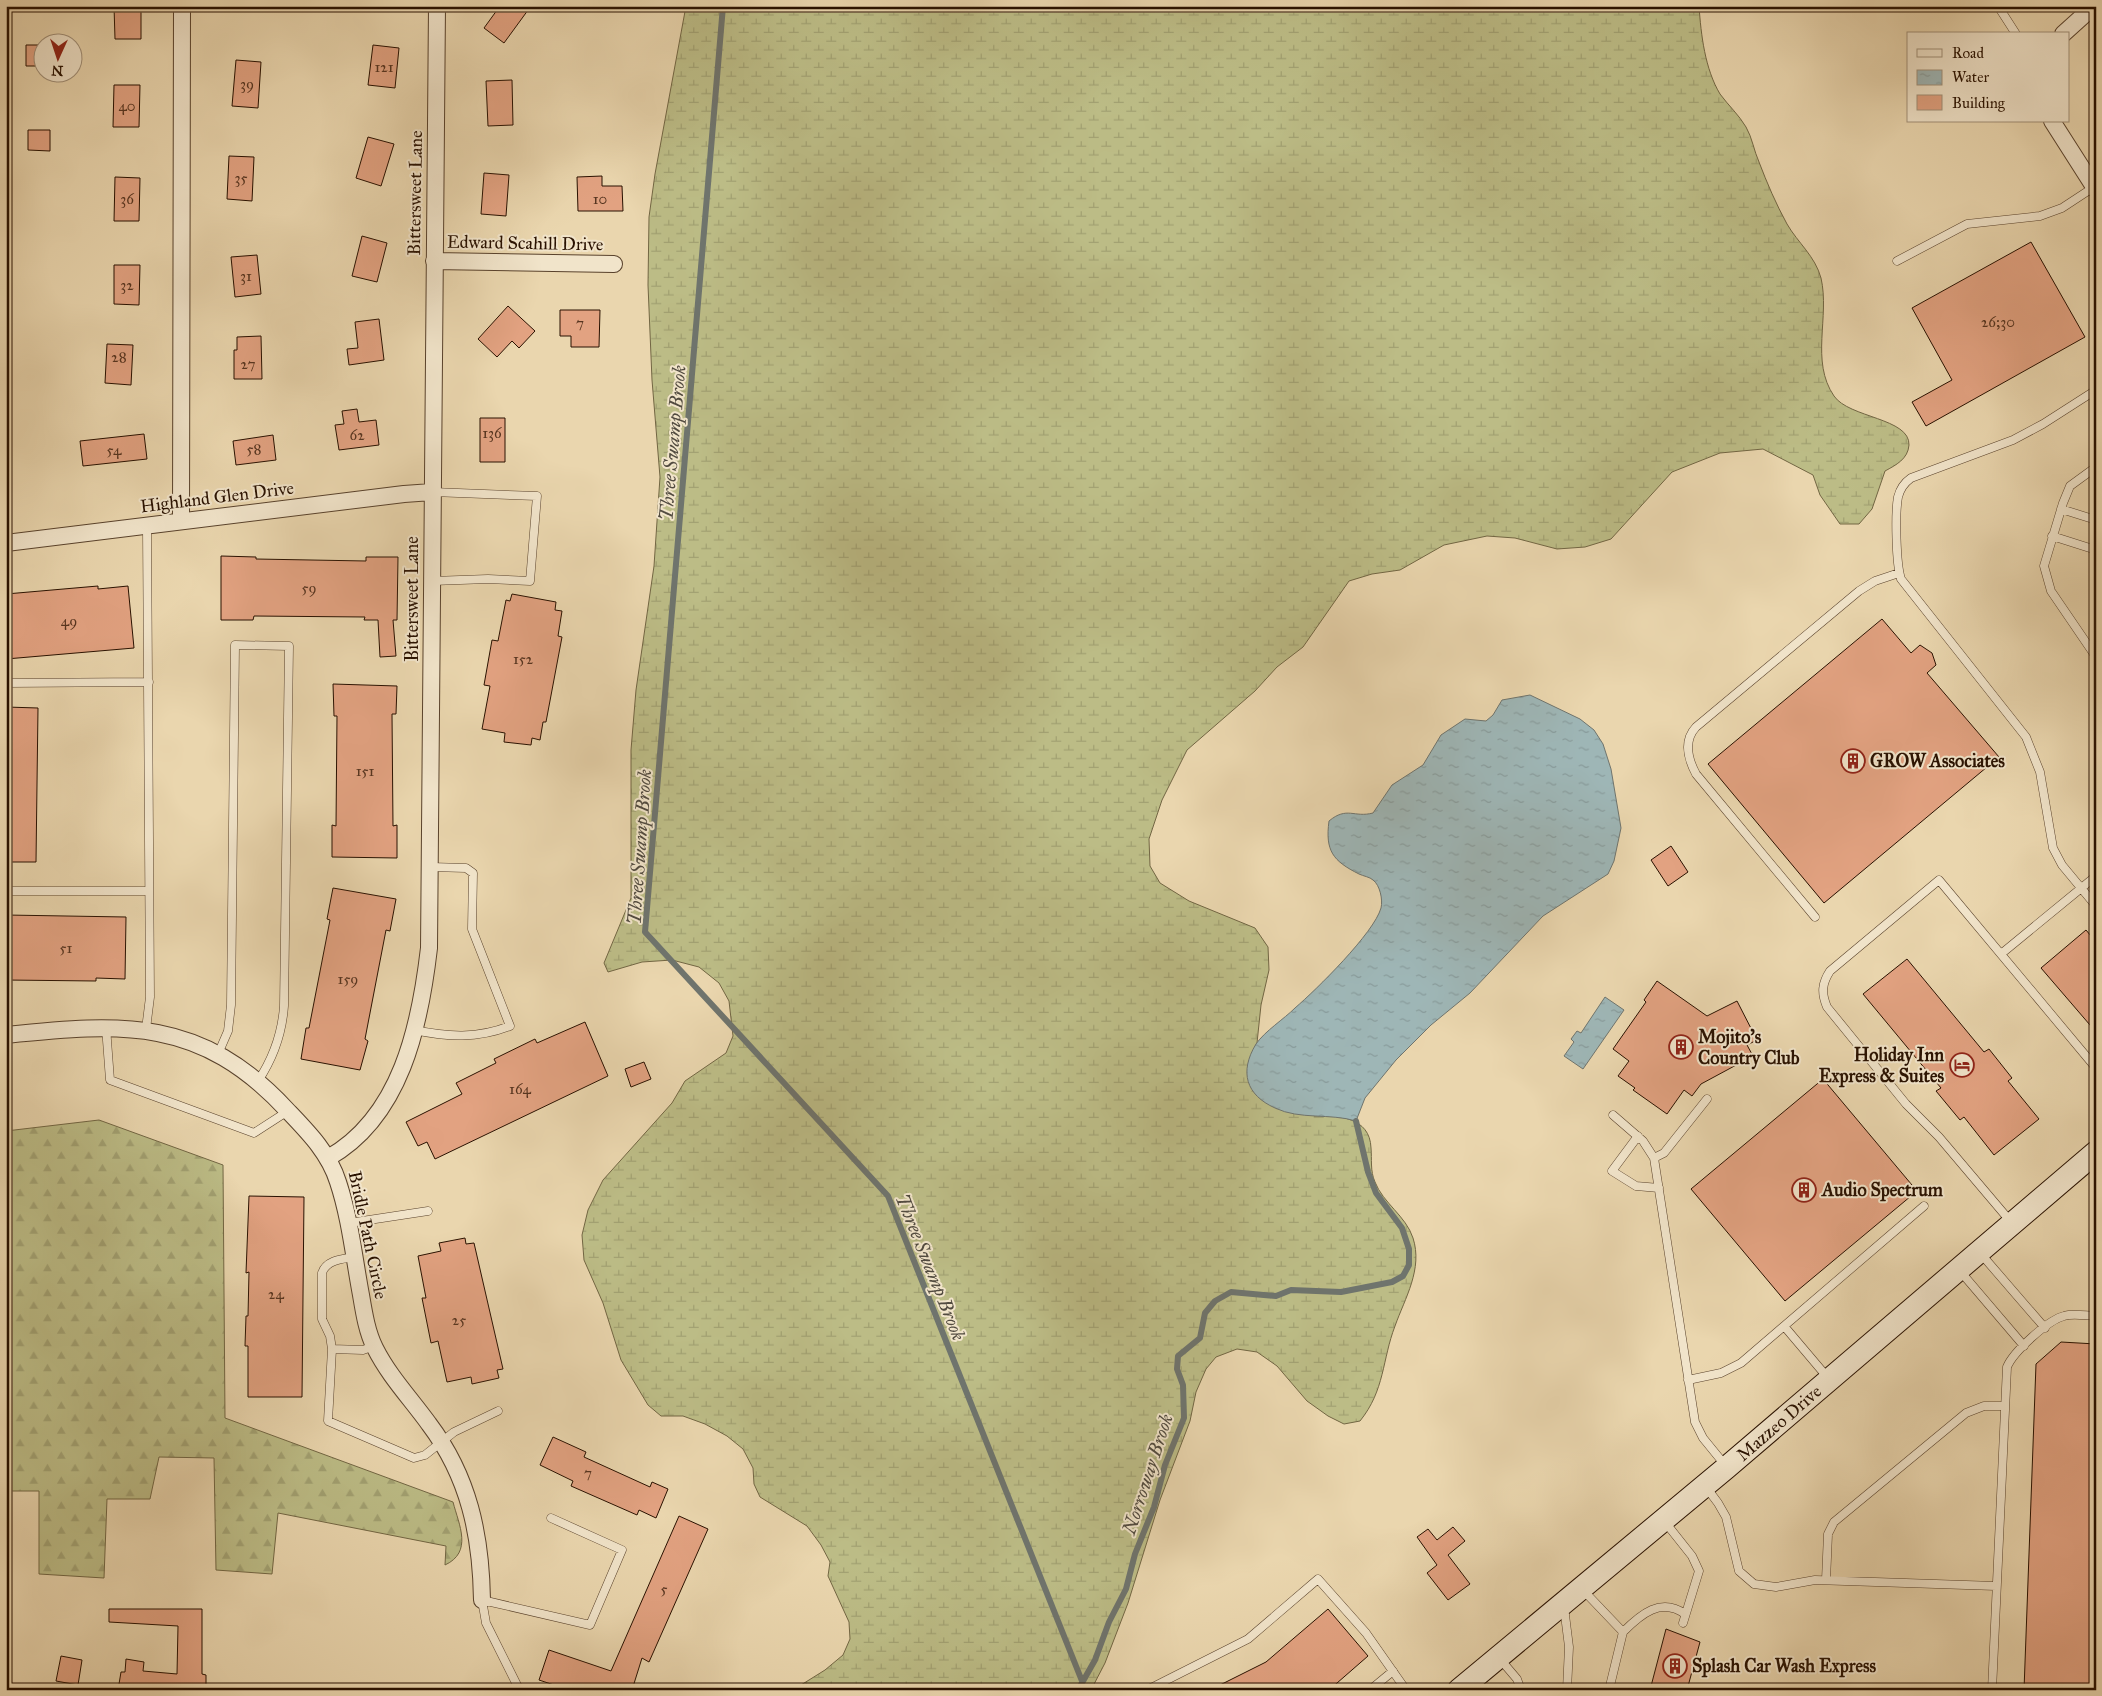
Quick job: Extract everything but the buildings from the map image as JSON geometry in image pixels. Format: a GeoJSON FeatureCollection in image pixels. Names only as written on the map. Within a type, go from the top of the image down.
{"type":"FeatureCollection","features":[{"type":"Feature","properties":{"kind":"main road","name":"Mazzeo Drive"},"geometry":{"type":"LineString","coordinates":[[1459,1690],[1726,1468],[2096,1152]]}},
{"type":"Feature","properties":{"kind":"street"},"geometry":{"type":"LineString","coordinates":[[181,522],[182,6]]}},
{"type":"Feature","properties":{"kind":"street","name":"Bittersweet Lane"},"geometry":{"type":"LineString","coordinates":[[328,1158],[358,1138],[381,1111],[402,1069],[414,1030],[429,948],[437,6]]}},
{"type":"Feature","properties":{"kind":"street"},"geometry":{"type":"LineString","coordinates":[[2065,32],[2094,6]]}},
{"type":"Feature","properties":{"kind":"street"},"geometry":{"type":"LineString","coordinates":[[2053,122],[2095,189]]}},
{"type":"Feature","properties":{"kind":"street","name":"Edward Scahill Drive"},"geometry":{"type":"LineString","coordinates":[[434,261],[614,264]]}},
{"type":"Feature","properties":{"kind":"street","name":"Highland Glen Drive"},"geometry":{"type":"LineString","coordinates":[[6,543],[432,492]]}},
{"type":"Feature","properties":{"kind":"street","name":"Bridle Path Circle"},"geometry":{"type":"LineString","coordinates":[[6,1035],[106,1027],[146,1029],[180,1038],[218,1054],[258,1081],[288,1111],[328,1158],[338,1182],[348,1223],[366,1321],[374,1346],[387,1368],[441,1441],[458,1470],[473,1513],[481,1563],[482,1600]]}},
{"type":"Feature","properties":{"kind":"lane"},"geometry":{"type":"LineString","coordinates":[[1998,6],[2015,32]]}},
{"type":"Feature","properties":{"kind":"lane"},"geometry":{"type":"LineString","coordinates":[[1896,260],[1967,224],[2040,216],[2062,208],[2095,189]]}},
{"type":"Feature","properties":{"kind":"lane"},"geometry":{"type":"LineString","coordinates":[[2096,390],[2028,433],[1991,449],[1911,478],[1905,482],[1898,496],[1899,574],[1906,588],[2026,737],[2040,772],[2053,848],[2062,865],[2096,906]]}},
{"type":"Feature","properties":{"kind":"lane"},"geometry":{"type":"LineString","coordinates":[[2096,467],[2070,486],[2044,561],[2048,584],[2096,657]]}},
{"type":"Feature","properties":{"kind":"lane"},"geometry":{"type":"LineString","coordinates":[[432,492],[537,496],[530,582],[488,579],[432,581]]}},
{"type":"Feature","properties":{"kind":"lane"},"geometry":{"type":"LineString","coordinates":[[2061,509],[2096,520]]}},
{"type":"Feature","properties":{"kind":"lane"},"geometry":{"type":"LineString","coordinates":[[146,1029],[150,998],[148,526]]}},
{"type":"Feature","properties":{"kind":"lane"},"geometry":{"type":"LineString","coordinates":[[2052,536],[2096,550]]}},
{"type":"Feature","properties":{"kind":"lane"},"geometry":{"type":"LineString","coordinates":[[1815,917],[1696,774],[1689,758],[1689,737],[1696,727],[1859,591],[1875,581],[1899,574]]}},
{"type":"Feature","properties":{"kind":"lane"},"geometry":{"type":"LineString","coordinates":[[218,1054],[228,1031],[231,1005],[236,646],[289,646],[284,1006],[277,1044],[269,1064],[258,1081]]}},
{"type":"Feature","properties":{"kind":"lane"},"geometry":{"type":"LineString","coordinates":[[6,683],[149,682]]}},
{"type":"Feature","properties":{"kind":"lane"},"geometry":{"type":"LineString","coordinates":[[414,1030],[448,1036],[466,1036],[488,1034],[510,1026],[472,929],[473,873],[466,868],[431,867]]}},
{"type":"Feature","properties":{"kind":"lane"},"geometry":{"type":"LineString","coordinates":[[2001,954],[2096,876]]}},
{"type":"Feature","properties":{"kind":"lane"},"geometry":{"type":"LineString","coordinates":[[2012,1223],[1939,1137],[1906,1104],[1827,1007],[1822,988],[1830,971],[1939,880],[2096,1068]]}},
{"type":"Feature","properties":{"kind":"lane"},"geometry":{"type":"LineString","coordinates":[[6,891],[149,890]]}},
{"type":"Feature","properties":{"kind":"lane"},"geometry":{"type":"LineString","coordinates":[[106,1027],[110,1080],[254,1133],[288,1111]]}},
{"type":"Feature","properties":{"kind":"lane"},"geometry":{"type":"LineString","coordinates":[[1654,1158],[1668,1149],[1706,1099]]}},
{"type":"Feature","properties":{"kind":"lane"},"geometry":{"type":"LineString","coordinates":[[1613,1115],[1638,1136],[1654,1158],[1696,1427],[1726,1468]]}},
{"type":"Feature","properties":{"kind":"lane"},"geometry":{"type":"LineString","coordinates":[[1638,1136],[1612,1172],[1636,1186],[1659,1188]]}},
{"type":"Feature","properties":{"kind":"lane"},"geometry":{"type":"LineString","coordinates":[[1688,1380],[1721,1373],[1736,1366],[1924,1206]]}},
{"type":"Feature","properties":{"kind":"lane"},"geometry":{"type":"LineString","coordinates":[[348,1223],[428,1211]]}},
{"type":"Feature","properties":{"kind":"lane"},"geometry":{"type":"LineString","coordinates":[[1979,1252],[2045,1328]]}},
{"type":"Feature","properties":{"kind":"lane"},"geometry":{"type":"LineString","coordinates":[[354,1257],[332,1262],[325,1266],[322,1273],[322,1319],[330,1336],[332,1349],[328,1421],[408,1458],[424,1455],[461,1428],[498,1411]]}},
{"type":"Feature","properties":{"kind":"lane"},"geometry":{"type":"LineString","coordinates":[[1958,1269],[2024,1346]]}},
{"type":"Feature","properties":{"kind":"lane"},"geometry":{"type":"LineString","coordinates":[[1992,1690],[2007,1367],[2012,1358],[2024,1346],[2058,1319],[2068,1315],[2096,1316]]}},
{"type":"Feature","properties":{"kind":"lane"},"geometry":{"type":"LineString","coordinates":[[1784,1326],[1830,1380]]}},
{"type":"Feature","properties":{"kind":"lane"},"geometry":{"type":"LineString","coordinates":[[332,1349],[363,1350],[374,1346]]}},
{"type":"Feature","properties":{"kind":"lane"},"geometry":{"type":"LineString","coordinates":[[1826,1580],[1828,1534],[1834,1522],[1966,1413],[1984,1406],[2004,1406]]}},
{"type":"Feature","properties":{"kind":"lane"},"geometry":{"type":"LineString","coordinates":[[1704,1486],[1722,1509],[1736,1565],[1748,1580],[1768,1587],[1808,1580],[1996,1586]]}},
{"type":"Feature","properties":{"kind":"lane"},"geometry":{"type":"LineString","coordinates":[[519,1689],[486,1623],[482,1600],[590,1625],[622,1550],[551,1518]]}},
{"type":"Feature","properties":{"kind":"lane"},"geometry":{"type":"LineString","coordinates":[[1663,1520],[1692,1556],[1698,1571],[1683,1623]]}},
{"type":"Feature","properties":{"kind":"lane"},"geometry":{"type":"LineString","coordinates":[[1147,1690],[1248,1639],[1318,1579],[1366,1632],[1406,1690]]}},
{"type":"Feature","properties":{"kind":"lane"},"geometry":{"type":"LineString","coordinates":[[1581,1588],[1623,1632]]}},
{"type":"Feature","properties":{"kind":"lane"},"geometry":{"type":"LineString","coordinates":[[1564,1602],[1569,1647],[1567,1690]]}},
{"type":"Feature","properties":{"kind":"lane"},"geometry":{"type":"LineString","coordinates":[[1609,1690],[1623,1632],[1642,1615],[1666,1605],[1686,1614]]}},
{"type":"Feature","properties":{"kind":"lane"},"geometry":{"type":"LineString","coordinates":[[1499,1657],[1517,1679],[1521,1690]]}},
{"type":"Feature","properties":{"kind":"lane"},"geometry":{"type":"LineString","coordinates":[[1370,1690],[1393,1671]]}},
{"type":"Feature","properties":{"kind":"green space"},"geometry":{"type":"Polygon","coordinates":[[[686,6],[1699,6],[1707,63],[1715,84],[1720,94],[1746,127],[1779,209],[1791,231],[1815,263],[1821,278],[1823,293],[1822,354],[1827,382],[1834,396],[1842,403],[1852,409],[1890,423],[1907,436],[1909,445],[1904,458],[1885,471],[1872,509],[1859,524],[1840,524],[1820,495],[1813,475],[1763,449],[1720,453],[1672,472],[1611,539],[1585,547],[1557,549],[1515,538],[1487,536],[1444,545],[1400,570],[1372,574],[1349,581],[1303,647],[1277,667],[1255,691],[1187,750],[1162,800],[1149,839],[1150,866],[1160,883],[1189,901],[1255,928],[1268,947],[1269,970],[1261,1005],[1257,1043],[1250,1060],[1314,1116],[1333,1116],[1351,1120],[1365,1130],[1371,1148],[1373,1178],[1383,1197],[1410,1230],[1416,1250],[1416,1261],[1412,1283],[1395,1326],[1379,1386],[1360,1421],[1344,1424],[1328,1416],[1307,1401],[1277,1366],[1257,1352],[1237,1349],[1216,1357],[1206,1369],[1196,1392],[1190,1421],[1160,1500],[1128,1603],[1105,1663],[1091,1690],[793,1690],[825,1670],[843,1655],[850,1639],[849,1622],[828,1576],[830,1562],[821,1545],[807,1526],[760,1497],[754,1484],[753,1468],[743,1449],[727,1436],[705,1424],[683,1416],[661,1416],[648,1405],[621,1360],[603,1303],[584,1260],[582,1235],[588,1210],[603,1180],[672,1103],[685,1081],[726,1053],[733,1036],[729,1001],[719,983],[699,967],[672,960],[642,962],[608,972],[604,963],[631,898],[631,750],[636,690],[654,566],[660,477],[652,380],[648,285],[649,217],[655,174],[686,6]]]}},
{"type":"Feature","properties":{"kind":"green space"},"geometry":{"type":"Polygon","coordinates":[[[99,1120],[223,1165],[225,1418],[453,1502],[462,1537],[459,1553],[454,1560],[445,1565],[446,1546],[278,1513],[272,1574],[216,1570],[214,1458],[159,1457],[150,1499],[107,1499],[104,1578],[39,1574],[39,1491],[6,1491],[6,1131],[99,1120]]]}},
{"type":"Feature","properties":{"kind":"water"},"geometry":{"type":"Polygon","coordinates":[[[1530,695],[1580,719],[1594,730],[1603,744],[1611,769],[1621,828],[1614,861],[1608,874],[1543,916],[1470,993],[1431,1025],[1396,1060],[1365,1098],[1356,1121],[1336,1117],[1295,1114],[1285,1112],[1265,1103],[1257,1096],[1248,1082],[1248,1064],[1256,1044],[1264,1034],[1291,1012],[1343,961],[1368,932],[1381,908],[1382,901],[1375,882],[1350,869],[1333,854],[1328,840],[1329,821],[1346,813],[1373,813],[1392,785],[1423,765],[1441,735],[1465,719],[1486,721],[1493,715],[1502,700],[1530,695]]]}},
{"type":"Feature","properties":{"kind":"water"},"geometry":{"type":"Polygon","coordinates":[[[1605,997],[1624,1010],[1583,1069],[1564,1056],[1574,1042],[1571,1039],[1577,1031],[1581,1033],[1605,997]]]}},
{"type":"Feature","properties":{"kind":"waterway","name":"Three Swamp Brook"},"geometry":{"type":"LineString","coordinates":[[723,6],[645,932],[888,1196],[1082,1681]]}},
{"type":"Feature","properties":{"kind":"waterway","name":"Norroway Brook"},"geometry":{"type":"LineString","coordinates":[[1078,1690],[1095,1660],[1109,1622],[1126,1589],[1135,1554],[1154,1507],[1165,1465],[1184,1418],[1183,1385],[1177,1369],[1178,1356],[1200,1338],[1205,1313],[1215,1301],[1231,1292],[1276,1296],[1291,1290],[1341,1292],[1392,1282],[1403,1276],[1409,1265],[1409,1249],[1402,1228],[1376,1193],[1368,1172],[1356,1121]]}},
{"type":"Feature","properties":{"kind":"place","name":"GROW Associates"},"geometry":{"type":"Point","coordinates":[1853,761]}},
{"type":"Feature","properties":{"kind":"place","name":"Mojito's Country Club"},"geometry":{"type":"Point","coordinates":[1681,1047]}},
{"type":"Feature","properties":{"kind":"place","name":"Holiday Inn Express & Suites"},"geometry":{"type":"Point","coordinates":[1962,1065]}},
{"type":"Feature","properties":{"kind":"place","name":"Audio Spectrum"},"geometry":{"type":"Point","coordinates":[1804,1190]}},
{"type":"Feature","properties":{"kind":"place","name":"Splash Car Wash Express"},"geometry":{"type":"Point","coordinates":[1675,1666]}}]}
